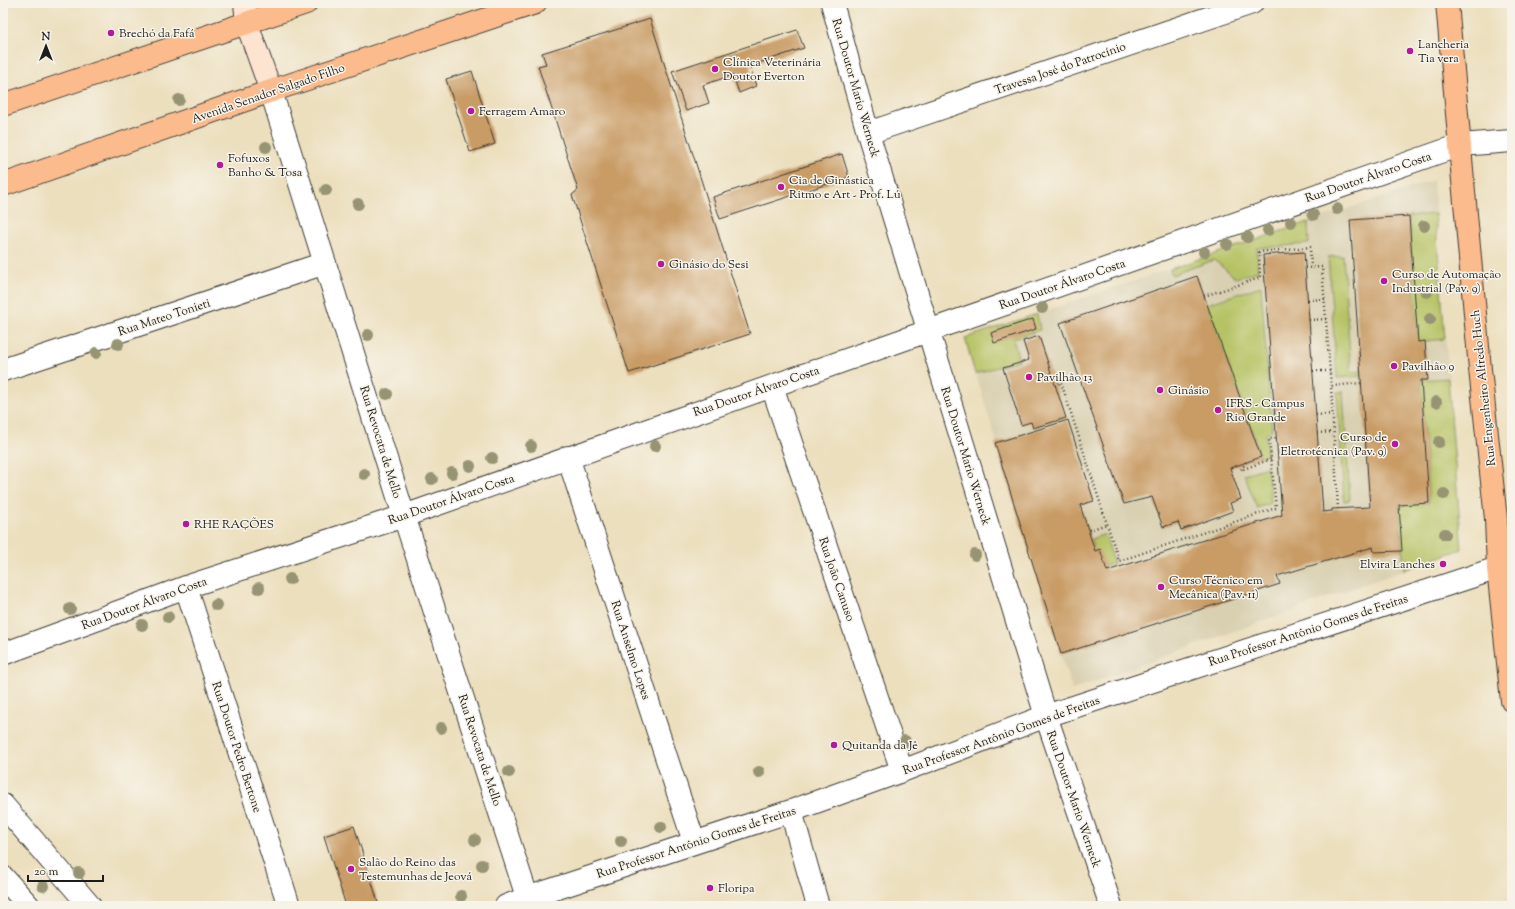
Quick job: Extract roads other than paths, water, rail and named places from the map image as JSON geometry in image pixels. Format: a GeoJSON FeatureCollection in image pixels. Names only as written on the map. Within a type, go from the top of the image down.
{"type":"FeatureCollection","features":[{"type":"Feature","properties":{"kind":"main road"},"geometry":{"type":"LineString","coordinates":[[3,106],[246,13],[306,3]]}},
{"type":"Feature","properties":{"kind":"main road","name":"Avenida Senador Salgado Filho"},"geometry":{"type":"LineString","coordinates":[[3,185],[271,91],[535,3]]}},
{"type":"Feature","properties":{"kind":"main road","name":"Rua Engenheiro Alfredo Huch"},"geometry":{"type":"LineString","coordinates":[[1447,3],[1480,369],[1496,519],[1498,568],[1512,701]]}},
{"type":"Feature","properties":{"kind":"street","name":"Rua Doutor Mario Werneck"},"geometry":{"type":"LineString","coordinates":[[832,3],[868,133],[1046,716],[1111,906]]}},
{"type":"Feature","properties":{"kind":"street","name":"Travessa José do Patrocínio"},"geometry":{"type":"LineString","coordinates":[[868,133],[1252,3]]}},
{"type":"Feature","properties":{"kind":"street"},"geometry":{"type":"LineString","coordinates":[[246,13],[271,91]]}},
{"type":"Feature","properties":{"kind":"street","name":"Rua Revocata de Mello"},"geometry":{"type":"LineString","coordinates":[[271,91],[404,516],[528,902]]}},
{"type":"Feature","properties":{"kind":"street","name":"Rua Doutor Álvaro Costa"},"geometry":{"type":"LineString","coordinates":[[3,654],[186,587],[404,516],[1460,145],[1512,141]]}},
{"type":"Feature","properties":{"kind":"street","name":"Rua Mateo Tonieti"},"geometry":{"type":"LineString","coordinates":[[3,370],[325,263]]}},
{"type":"Feature","properties":{"kind":"street","name":"Rua João Canuso"},"geometry":{"type":"LineString","coordinates":[[772,386],[902,771]]}},
{"type":"Feature","properties":{"kind":"street","name":"Rua Anselmo Lopes"},"geometry":{"type":"LineString","coordinates":[[568,458],[694,842]]}},
{"type":"Feature","properties":{"kind":"street","name":"Rua Professor Antônio Gomes de Freitas"},"geometry":{"type":"LineString","coordinates":[[506,906],[528,902],[694,842],[790,811],[902,771],[1046,716],[1498,568]]}},
{"type":"Feature","properties":{"kind":"street","name":"Rua Doutor Pedro Bertone"},"geometry":{"type":"LineString","coordinates":[[186,587],[289,906]]}},
{"type":"Feature","properties":{"kind":"street"},"geometry":{"type":"LineString","coordinates":[[3,806],[90,906]]}},
{"type":"Feature","properties":{"kind":"street"},"geometry":{"type":"LineString","coordinates":[[790,811],[818,906]]}},
{"type":"Feature","properties":{"kind":"street"},"geometry":{"type":"LineString","coordinates":[[3,877],[29,906]]}},
{"type":"Feature","properties":{"kind":"place","name":"Brechó da Fafá"},"geometry":{"type":"Point","coordinates":[111,33]}},
{"type":"Feature","properties":{"kind":"place","name":"Lancheria Tia vera"},"geometry":{"type":"Point","coordinates":[1410,51]}},
{"type":"Feature","properties":{"kind":"place","name":"Clínica Veterinária Doutor Everton"},"geometry":{"type":"Point","coordinates":[715,69]}},
{"type":"Feature","properties":{"kind":"place","name":"Ferragem Amaro"},"geometry":{"type":"Point","coordinates":[471,111]}},
{"type":"Feature","properties":{"kind":"place","name":"Fofuxos Banho & Tosa"},"geometry":{"type":"Point","coordinates":[220,165]}},
{"type":"Feature","properties":{"kind":"place","name":"Cia de Ginástica Ritmo e Art - Prof. Lú"},"geometry":{"type":"Point","coordinates":[781,187]}},
{"type":"Feature","properties":{"kind":"place","name":"Ginásio do Sesi"},"geometry":{"type":"Point","coordinates":[661,264]}},
{"type":"Feature","properties":{"kind":"place","name":"Curso de Automação Industrial (Pav. 9)"},"geometry":{"type":"Point","coordinates":[1384,281]}},
{"type":"Feature","properties":{"kind":"place","name":"Pavilhão 9"},"geometry":{"type":"Point","coordinates":[1394,366]}},
{"type":"Feature","properties":{"kind":"place","name":"Pavilhão 13"},"geometry":{"type":"Point","coordinates":[1029,377]}},
{"type":"Feature","properties":{"kind":"place","name":"Ginásio"},"geometry":{"type":"Point","coordinates":[1160,390]}},
{"type":"Feature","properties":{"kind":"place","name":"IFRS - Campus Rio Grande"},"geometry":{"type":"Point","coordinates":[1218,410]}},
{"type":"Feature","properties":{"kind":"place","name":"Curso de Eletrotécnica (Pav. 9)"},"geometry":{"type":"Point","coordinates":[1395,444]}},
{"type":"Feature","properties":{"kind":"place","name":"RHE RAÇÕES"},"geometry":{"type":"Point","coordinates":[186,524]}},
{"type":"Feature","properties":{"kind":"place","name":"Elvira Lanches"},"geometry":{"type":"Point","coordinates":[1443,564]}},
{"type":"Feature","properties":{"kind":"place","name":"Curso Técnico em Mecânica (Pav. 11)"},"geometry":{"type":"Point","coordinates":[1161,587]}},
{"type":"Feature","properties":{"kind":"place","name":"Quitanda da Jê"},"geometry":{"type":"Point","coordinates":[834,745]}},
{"type":"Feature","properties":{"kind":"place","name":"Salão do Reino das Testemunhas de Jeová"},"geometry":{"type":"Point","coordinates":[351,869]}},
{"type":"Feature","properties":{"kind":"place","name":"Floripa"},"geometry":{"type":"Point","coordinates":[710,888]}}]}
